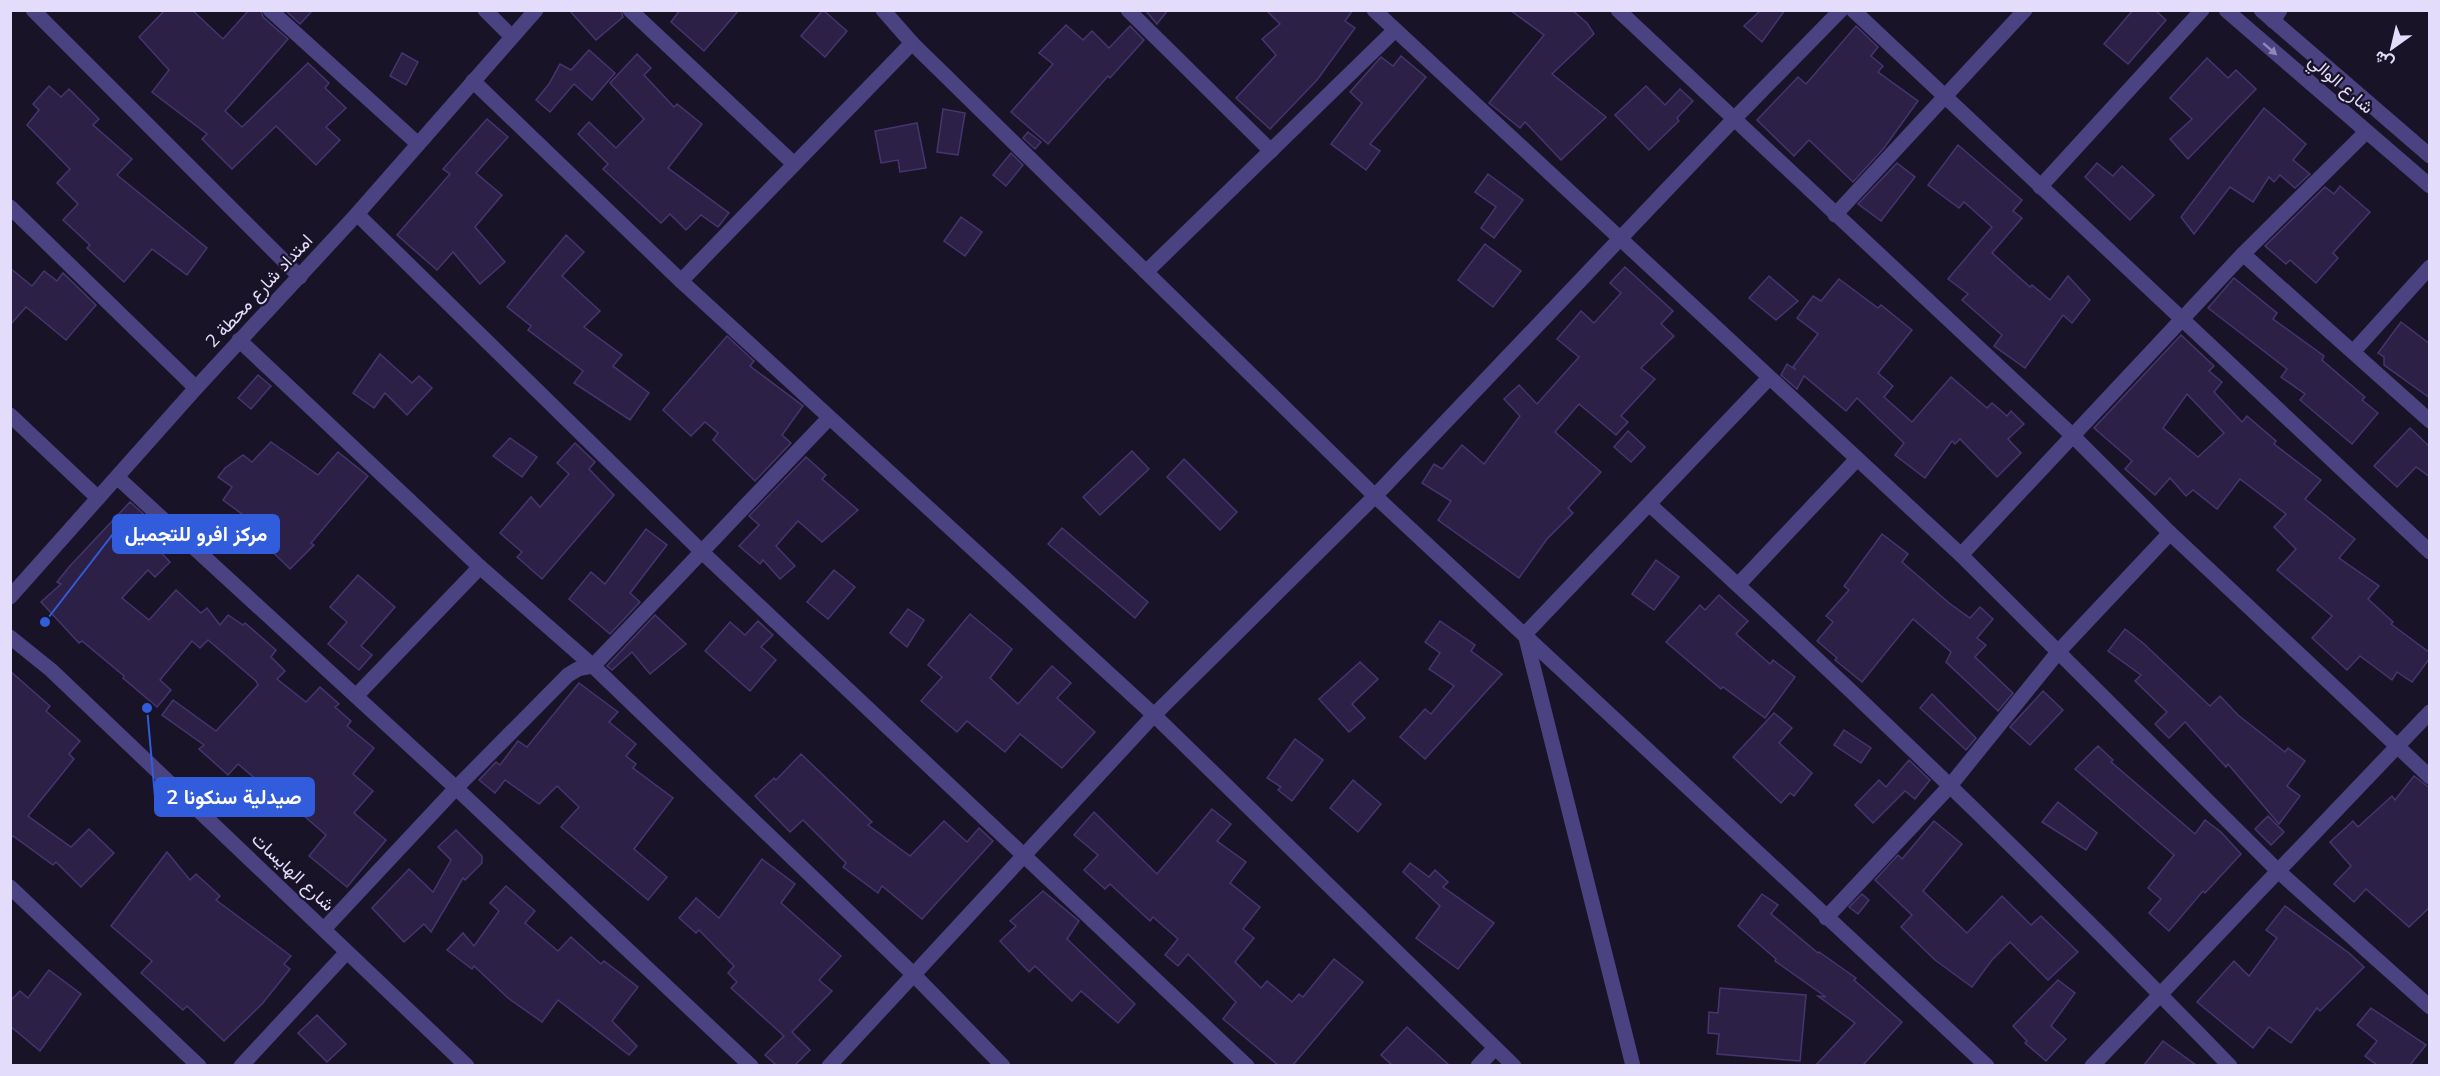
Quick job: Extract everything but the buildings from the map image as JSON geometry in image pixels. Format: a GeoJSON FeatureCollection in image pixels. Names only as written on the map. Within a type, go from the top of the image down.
{"type":"FeatureCollection","features":[{"type":"Feature","properties":{"kind":"street"},"geometry":{"type":"LineString","coordinates":[[33,10],[300,276]]}},
{"type":"Feature","properties":{"kind":"street"},"geometry":{"type":"LineString","coordinates":[[270,10],[417,143]]}},
{"type":"Feature","properties":{"kind":"street"},"geometry":{"type":"LineString","coordinates":[[485,10],[512,36]]}},
{"type":"Feature","properties":{"kind":"street","name":"امتداد شارع محطة 2"},"geometry":{"type":"LineString","coordinates":[[10,597],[239,340],[357,214],[536,10]]}},
{"type":"Feature","properties":{"kind":"street"},"geometry":{"type":"LineString","coordinates":[[630,10],[794,164]]}},
{"type":"Feature","properties":{"kind":"street"},"geometry":{"type":"LineString","coordinates":[[883,10],[912,43],[1375,496],[1986,1065]]}},
{"type":"Feature","properties":{"kind":"street"},"geometry":{"type":"LineString","coordinates":[[1128,10],[1271,151]]}},
{"type":"Feature","properties":{"kind":"street"},"geometry":{"type":"LineString","coordinates":[[1374,10],[1961,555],[2278,871],[2430,1007]]}},
{"type":"Feature","properties":{"kind":"street"},"geometry":{"type":"LineString","coordinates":[[1618,10],[2072,435],[2170,533],[2430,777]]}},
{"type":"Feature","properties":{"kind":"street"},"geometry":{"type":"LineString","coordinates":[[829,1065],[1154,715],[1375,496],[1841,10]]}},
{"type":"Feature","properties":{"kind":"street"},"geometry":{"type":"LineString","coordinates":[[1853,10],[2430,552]]}},
{"type":"Feature","properties":{"kind":"street"},"geometry":{"type":"LineString","coordinates":[[1835,215],[2025,10]]}},
{"type":"Feature","properties":{"kind":"street"},"geometry":{"type":"LineString","coordinates":[[2040,186],[2202,10]]}},
{"type":"Feature","properties":{"kind":"street","name":"شارع الوالي"},"geometry":{"type":"LineString","coordinates":[[2226,10],[2430,186]]}},
{"type":"Feature","properties":{"kind":"street","name":"شارع الوالي"},"geometry":{"type":"LineString","coordinates":[[2261,10],[2276,16],[2430,156]]}},
{"type":"Feature","properties":{"kind":"street"},"geometry":{"type":"LineString","coordinates":[[1146,272],[1395,30]]}},
{"type":"Feature","properties":{"kind":"street"},"geometry":{"type":"LineString","coordinates":[[681,281],[912,43]]}},
{"type":"Feature","properties":{"kind":"street"},"geometry":{"type":"LineString","coordinates":[[473,81],[681,281],[1154,715],[1514,1065]]}},
{"type":"Feature","properties":{"kind":"street"},"geometry":{"type":"LineString","coordinates":[[1961,555],[2242,254],[2366,132]]}},
{"type":"Feature","properties":{"kind":"street"},"geometry":{"type":"LineString","coordinates":[[10,207],[196,388]]}},
{"type":"Feature","properties":{"kind":"street"},"geometry":{"type":"LineString","coordinates":[[357,214],[702,552],[1022,856],[1247,1065]]}},
{"type":"Feature","properties":{"kind":"street"},"geometry":{"type":"LineString","coordinates":[[2242,254],[2430,421]]}},
{"type":"Feature","properties":{"kind":"street"},"geometry":{"type":"LineString","coordinates":[[2353,352],[2430,267]]}},
{"type":"Feature","properties":{"kind":"street"},"geometry":{"type":"LineString","coordinates":[[239,340],[480,567],[593,666],[913,974],[1003,1065]]}},
{"type":"Feature","properties":{"kind":"street"},"geometry":{"type":"LineString","coordinates":[[1525,634],[1769,378]]}},
{"type":"Feature","properties":{"kind":"street"},"geometry":{"type":"LineString","coordinates":[[10,415],[98,498]]}},
{"type":"Feature","properties":{"kind":"street"},"geometry":{"type":"LineString","coordinates":[[325,928],[456,788],[568,675],[578,669],[593,666],[830,418]]}},
{"type":"Feature","properties":{"kind":"street"},"geometry":{"type":"LineString","coordinates":[[1738,585],[1857,459]]}},
{"type":"Feature","properties":{"kind":"street"},"geometry":{"type":"LineString","coordinates":[[117,477],[456,788],[751,1065]]}},
{"type":"Feature","properties":{"kind":"street"},"geometry":{"type":"LineString","coordinates":[[1650,505],[1738,585],[1949,787],[2161,994],[2230,1065]]}},
{"type":"Feature","properties":{"kind":"street"},"geometry":{"type":"LineString","coordinates":[[1826,918],[1949,787],[2059,651],[2170,533]]}},
{"type":"Feature","properties":{"kind":"street"},"geometry":{"type":"LineString","coordinates":[[356,696],[480,567]]}},
{"type":"Feature","properties":{"kind":"street"},"geometry":{"type":"LineString","coordinates":[[1525,634],[1633,1065]]}},
{"type":"Feature","properties":{"kind":"street","name":"شارع الهايسات"},"geometry":{"type":"LineString","coordinates":[[10,637],[51,670],[467,1065]]}},
{"type":"Feature","properties":{"kind":"street"},"geometry":{"type":"LineString","coordinates":[[2092,1065],[2430,712]]}},
{"type":"Feature","properties":{"kind":"street"},"geometry":{"type":"LineString","coordinates":[[10,887],[199,1065]]}},
{"type":"Feature","properties":{"kind":"street"},"geometry":{"type":"LineString","coordinates":[[241,1065],[346,952]]}},
{"type":"Feature","properties":{"kind":"street"},"geometry":{"type":"LineString","coordinates":[[1479,1065],[1495,1048]]}},
{"type":"Feature","properties":{"kind":"place","name":"مركز افرو للتجميل"},"geometry":{"type":"Point","coordinates":[45,622]}},
{"type":"Feature","properties":{"kind":"place","name":"صيدلية سنكونا 2"},"geometry":{"type":"Point","coordinates":[147,708]}}]}
